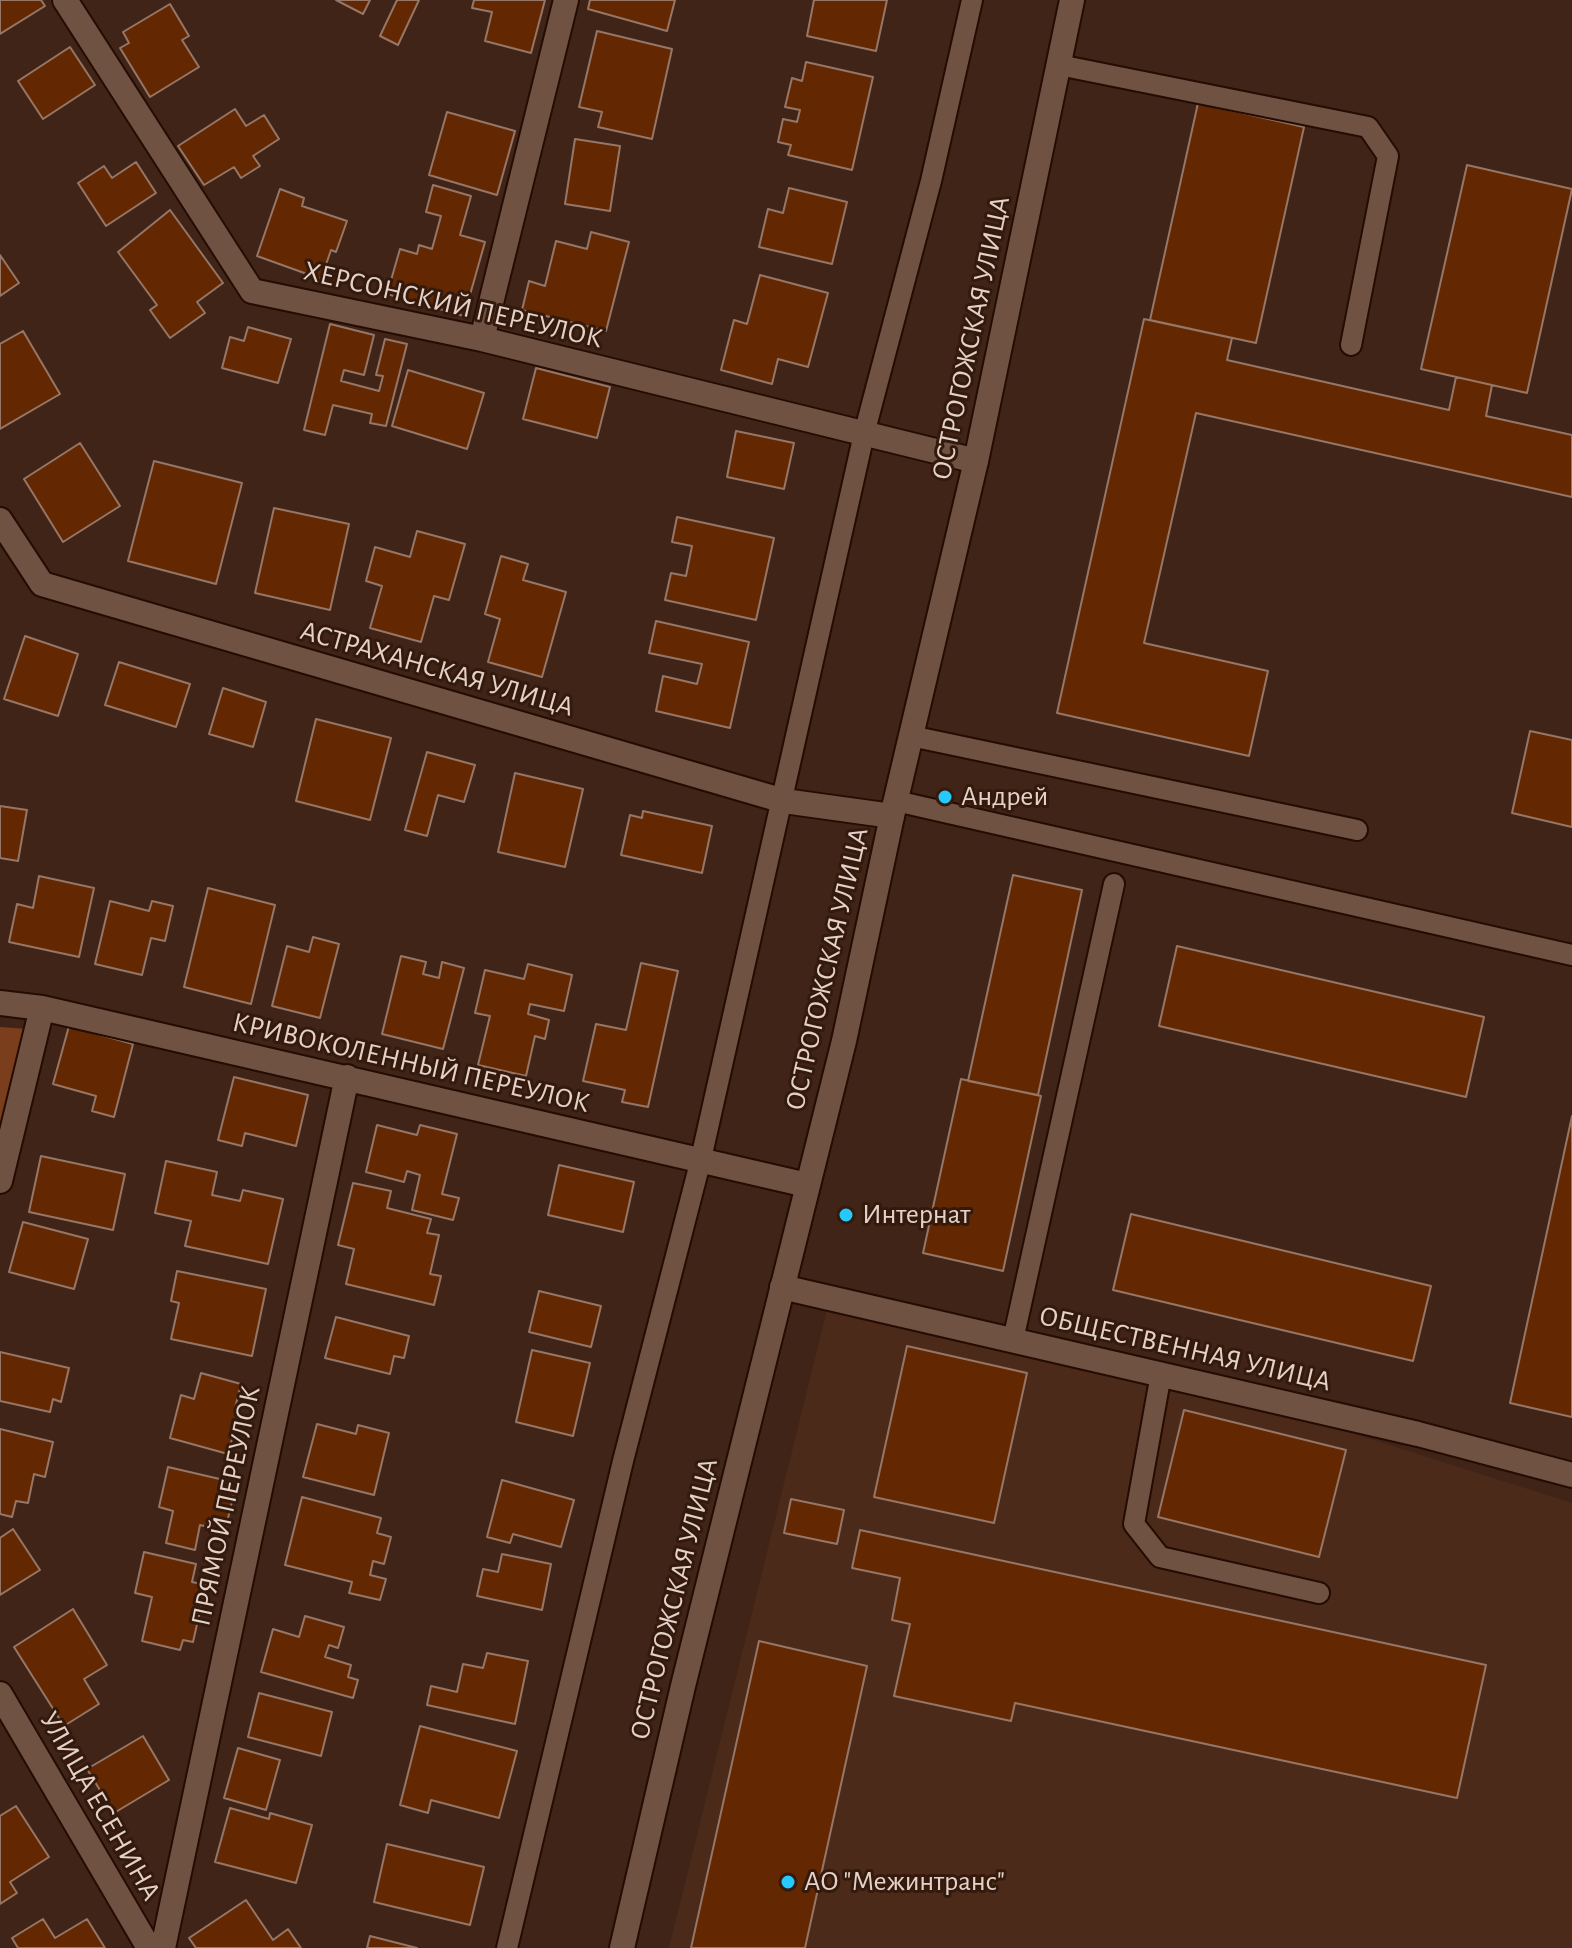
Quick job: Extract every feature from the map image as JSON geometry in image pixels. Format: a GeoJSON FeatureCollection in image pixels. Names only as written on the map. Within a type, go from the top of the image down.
{"type":"FeatureCollection","features":[{"type":"Feature","properties":{"kind":"street","name":"ХЕРСОНСКИЙ ПЕРЕУЛОК"},"geometry":{"type":"LineString","coordinates":[[65,0],[252,291],[482,339],[976,461]]}},
{"type":"Feature","properties":{"kind":"street"},"geometry":{"type":"LineString","coordinates":[[482,339],[566,0]]}},
{"type":"Feature","properties":{"kind":"street","name":"ОСТРОГОЖСКАЯ УЛИЦА"},"geometry":{"type":"LineString","coordinates":[[622,1948],[844,1041],[894,809],[976,461],[1072,0]]}},
{"type":"Feature","properties":{"kind":"street","name":"АСТРАХАНСКАЯ УЛИЦА"},"geometry":{"type":"LineString","coordinates":[[0,520],[42,584],[784,801],[894,809]]}},
{"type":"Feature","properties":{"kind":"street","name":"КРИВОКОЛЕННЫЙ ПЕРЕУЛОК"},"geometry":{"type":"LineString","coordinates":[[0,1003],[42,1008],[347,1077],[700,1163],[807,1185]]}},
{"type":"Feature","properties":{"kind":"street"},"geometry":{"type":"LineString","coordinates":[[0,1181],[42,1008]]}},
{"type":"Feature","properties":{"kind":"street","name":"ПРЯМОЙ ПЕРЕУЛОК"},"geometry":{"type":"LineString","coordinates":[[163,1948],[347,1077]]}},
{"type":"Feature","properties":{"kind":"street","name":"ОБЩЕСТВЕННАЯ УЛИЦА"},"geometry":{"type":"LineString","coordinates":[[782,1287],[1418,1434],[1572,1475]]}},
{"type":"Feature","properties":{"kind":"street","name":"УЛИЦА ЕСЕНИНА"},"geometry":{"type":"LineString","coordinates":[[0,1694],[149,1948]]}},
{"type":"Feature","properties":{"kind":"lane"},"geometry":{"type":"LineString","coordinates":[[507,1948],[623,1461],[700,1163],[784,801],[864,434],[931,181],[972,0]]}},
{"type":"Feature","properties":{"kind":"lane"},"geometry":{"type":"LineString","coordinates":[[1059,65],[1368,127],[1388,156],[1351,345]]}},
{"type":"Feature","properties":{"kind":"lane"},"geometry":{"type":"LineString","coordinates":[[911,736],[1357,830]]}},
{"type":"Feature","properties":{"kind":"lane"},"geometry":{"type":"LineString","coordinates":[[894,809],[1572,955]]}},
{"type":"Feature","properties":{"kind":"lane"},"geometry":{"type":"LineString","coordinates":[[1013,1340],[1114,884]]}},
{"type":"Feature","properties":{"kind":"lane"},"geometry":{"type":"LineString","coordinates":[[1161,1374],[1134,1524],[1160,1557],[1319,1593]]}},
{"type":"Feature","properties":{"kind":"shaded area"},"geometry":{"type":"Polygon","coordinates":[[[0,1027],[28,1029],[0,1143],[0,1027]]]}},
{"type":"Feature","properties":{"kind":"shaded area"},"geometry":{"type":"Polygon","coordinates":[[[830,1298],[1345,1431],[1572,1503],[1572,1948],[669,1948],[830,1298]]]}},
{"type":"Feature","properties":{"kind":"building"},"geometry":{"type":"Polygon","coordinates":[[[0,0],[41,0],[45,6],[0,34],[0,0]]]}},
{"type":"Feature","properties":{"kind":"building"},"geometry":{"type":"Polygon","coordinates":[[[336,0],[370,0],[363,14],[336,0]]]}},
{"type":"Feature","properties":{"kind":"building"},"geometry":{"type":"Polygon","coordinates":[[[397,0],[419,0],[398,45],[380,36],[397,0]]]}},
{"type":"Feature","properties":{"kind":"building"},"geometry":{"type":"Polygon","coordinates":[[[474,0],[545,0],[531,53],[485,41],[492,12],[472,8],[474,0]]]}},
{"type":"Feature","properties":{"kind":"building"},"geometry":{"type":"Polygon","coordinates":[[[590,0],[675,0],[667,31],[588,9],[590,0]]]}},
{"type":"Feature","properties":{"kind":"building"},"geometry":{"type":"Polygon","coordinates":[[[814,0],[887,0],[876,51],[807,36],[814,0]]]}},
{"type":"Feature","properties":{"kind":"building"},"geometry":{"type":"Polygon","coordinates":[[[170,4],[189,36],[182,40],[199,67],[150,97],[120,48],[129,43],[123,32],[170,4]]]}},
{"type":"Feature","properties":{"kind":"building"},"geometry":{"type":"Polygon","coordinates":[[[597,31],[672,49],[652,139],[598,127],[602,112],[579,107],[597,31]]]}},
{"type":"Feature","properties":{"kind":"building"},"geometry":{"type":"Polygon","coordinates":[[[70,47],[95,85],[43,119],[18,81],[70,47]]]}},
{"type":"Feature","properties":{"kind":"building"},"geometry":{"type":"Polygon","coordinates":[[[806,62],[873,77],[852,170],[788,155],[791,145],[778,142],[783,119],[797,122],[800,110],[785,107],[792,78],[802,81],[806,62]]]}},
{"type":"Feature","properties":{"kind":"building"},"geometry":{"type":"Polygon","coordinates":[[[1198,103],[1304,127],[1256,343],[1150,320],[1198,103]]]}},
{"type":"Feature","properties":{"kind":"building"},"geometry":{"type":"Polygon","coordinates":[[[235,109],[246,126],[264,115],[279,139],[253,156],[260,166],[241,178],[234,167],[204,185],[178,146],[235,109]]]}},
{"type":"Feature","properties":{"kind":"building"},"geometry":{"type":"Polygon","coordinates":[[[447,112],[515,131],[497,195],[429,175],[447,112]]]}},
{"type":"Feature","properties":{"kind":"building"},"geometry":{"type":"Polygon","coordinates":[[[575,139],[620,146],[610,211],[565,204],[575,139]]]}},
{"type":"Feature","properties":{"kind":"building"},"geometry":{"type":"Polygon","coordinates":[[[136,162],[156,193],[106,226],[78,183],[104,166],[112,178],[136,162]]]}},
{"type":"Feature","properties":{"kind":"building"},"geometry":{"type":"Polygon","coordinates":[[[1467,165],[1572,189],[1527,393],[1421,369],[1467,165]]]}},
{"type":"Feature","properties":{"kind":"building"},"geometry":{"type":"Polygon","coordinates":[[[433,185],[471,196],[460,235],[485,242],[464,316],[387,294],[400,249],[417,254],[419,245],[432,249],[441,216],[426,212],[433,185]]]}},
{"type":"Feature","properties":{"kind":"building"},"geometry":{"type":"Polygon","coordinates":[[[789,188],[847,202],[832,264],[759,247],[768,209],[783,213],[789,188]]]}},
{"type":"Feature","properties":{"kind":"building"},"geometry":{"type":"Polygon","coordinates":[[[280,189],[304,198],[302,206],[347,221],[336,252],[331,250],[321,279],[257,256],[280,189]]]}},
{"type":"Feature","properties":{"kind":"building"},"geometry":{"type":"Polygon","coordinates":[[[170,210],[223,283],[197,302],[205,313],[170,338],[150,310],[157,305],[118,252],[170,210]]]}},
{"type":"Feature","properties":{"kind":"building"},"geometry":{"type":"Polygon","coordinates":[[[591,232],[629,242],[606,331],[522,310],[529,281],[545,286],[556,241],[587,249],[591,232]]]}},
{"type":"Feature","properties":{"kind":"building"},"geometry":{"type":"Polygon","coordinates":[[[0,255],[19,283],[0,296],[0,255]]]}},
{"type":"Feature","properties":{"kind":"building"},"geometry":{"type":"Polygon","coordinates":[[[760,275],[828,293],[808,367],[778,359],[772,384],[721,370],[734,320],[747,324],[760,275]]]}},
{"type":"Feature","properties":{"kind":"building"},"geometry":{"type":"Polygon","coordinates":[[[1144,319],[1232,338],[1227,360],[1449,410],[1456,377],[1492,385],[1486,416],[1572,435],[1572,497],[1196,413],[1144,643],[1268,671],[1249,756],[1057,713],[1144,319]]]}},
{"type":"Feature","properties":{"kind":"building"},"geometry":{"type":"Polygon","coordinates":[[[330,324],[374,335],[364,375],[344,370],[341,381],[379,391],[383,376],[376,375],[385,339],[407,344],[386,426],[370,423],[372,414],[333,405],[325,435],[304,430],[330,324]]]}},
{"type":"Feature","properties":{"kind":"building"},"geometry":{"type":"Polygon","coordinates":[[[248,327],[291,339],[278,383],[222,368],[230,337],[244,341],[248,327]]]}},
{"type":"Feature","properties":{"kind":"building"},"geometry":{"type":"Polygon","coordinates":[[[23,331],[60,394],[0,429],[0,344],[23,331]]]}},
{"type":"Feature","properties":{"kind":"building"},"geometry":{"type":"Polygon","coordinates":[[[536,368],[610,387],[597,438],[523,419],[536,368]]]}},
{"type":"Feature","properties":{"kind":"building"},"geometry":{"type":"Polygon","coordinates":[[[408,370],[484,393],[467,449],[392,426],[408,370]]]}},
{"type":"Feature","properties":{"kind":"building"},"geometry":{"type":"Polygon","coordinates":[[[736,431],[794,443],[784,489],[727,477],[736,431]]]}},
{"type":"Feature","properties":{"kind":"building"},"geometry":{"type":"Polygon","coordinates":[[[80,443],[120,506],[63,542],[24,479],[80,443]]]}},
{"type":"Feature","properties":{"kind":"building"},"geometry":{"type":"Polygon","coordinates":[[[154,461],[242,483],[216,584],[128,561],[154,461]]]}},
{"type":"Feature","properties":{"kind":"building"},"geometry":{"type":"Polygon","coordinates":[[[274,508],[349,524],[330,610],[255,593],[274,508]]]}},
{"type":"Feature","properties":{"kind":"building"},"geometry":{"type":"Polygon","coordinates":[[[677,517],[774,538],[756,620],[665,600],[671,573],[686,576],[692,546],[672,542],[677,517]]]}},
{"type":"Feature","properties":{"kind":"building"},"geometry":{"type":"Polygon","coordinates":[[[417,531],[465,544],[449,600],[434,596],[421,642],[370,628],[382,586],[366,581],[375,547],[410,557],[417,531]]]}},
{"type":"Feature","properties":{"kind":"building"},"geometry":{"type":"Polygon","coordinates":[[[501,556],[528,564],[523,580],[566,592],[542,677],[488,662],[500,619],[485,614],[501,556]]]}},
{"type":"Feature","properties":{"kind":"building"},"geometry":{"type":"Polygon","coordinates":[[[656,621],[749,642],[730,728],[656,711],[663,676],[697,684],[702,664],[649,653],[656,621]]]}},
{"type":"Feature","properties":{"kind":"building"},"geometry":{"type":"Polygon","coordinates":[[[25,636],[78,654],[58,716],[4,699],[25,636]]]}},
{"type":"Feature","properties":{"kind":"building"},"geometry":{"type":"Polygon","coordinates":[[[119,662],[190,684],[176,727],[105,705],[119,662]]]}},
{"type":"Feature","properties":{"kind":"building"},"geometry":{"type":"Polygon","coordinates":[[[223,688],[266,702],[253,747],[209,734],[223,688]]]}},
{"type":"Feature","properties":{"kind":"building"},"geometry":{"type":"Polygon","coordinates":[[[316,719],[391,738],[370,820],[296,801],[316,719]]]}},
{"type":"Feature","properties":{"kind":"building"},"geometry":{"type":"Polygon","coordinates":[[[1530,731],[1572,740],[1572,827],[1512,813],[1530,731]]]}},
{"type":"Feature","properties":{"kind":"building"},"geometry":{"type":"Polygon","coordinates":[[[427,752],[475,765],[464,802],[438,795],[427,836],[405,830],[427,752]]]}},
{"type":"Feature","properties":{"kind":"building"},"geometry":{"type":"Polygon","coordinates":[[[515,773],[583,789],[565,867],[498,852],[515,773]]]}},
{"type":"Feature","properties":{"kind":"building"},"geometry":{"type":"Polygon","coordinates":[[[0,806],[27,810],[18,861],[0,858],[0,806]]]}},
{"type":"Feature","properties":{"kind":"building"},"geometry":{"type":"Polygon","coordinates":[[[643,811],[712,826],[702,873],[621,855],[630,815],[642,818],[643,811]]]}},
{"type":"Feature","properties":{"kind":"building"},"geometry":{"type":"Polygon","coordinates":[[[1013,875],[1082,890],[1038,1095],[968,1081],[1013,875]]]}},
{"type":"Feature","properties":{"kind":"building"},"geometry":{"type":"Polygon","coordinates":[[[39,876],[94,888],[79,957],[9,942],[17,904],[33,908],[39,876]]]}},
{"type":"Feature","properties":{"kind":"building"},"geometry":{"type":"Polygon","coordinates":[[[208,888],[275,905],[251,1004],[184,987],[208,888]]]}},
{"type":"Feature","properties":{"kind":"building"},"geometry":{"type":"Polygon","coordinates":[[[110,901],[149,911],[152,901],[173,906],[165,941],[151,938],[142,975],[95,964],[110,901]]]}},
{"type":"Feature","properties":{"kind":"building"},"geometry":{"type":"Polygon","coordinates":[[[313,937],[339,944],[320,1018],[272,1006],[287,946],[309,952],[313,937]]]}},
{"type":"Feature","properties":{"kind":"building"},"geometry":{"type":"Polygon","coordinates":[[[1177,946],[1484,1017],[1466,1097],[1159,1026],[1177,946]]]}},
{"type":"Feature","properties":{"kind":"building"},"geometry":{"type":"Polygon","coordinates":[[[401,956],[426,962],[423,974],[439,978],[442,962],[464,968],[443,1049],[382,1034],[401,956]]]}},
{"type":"Feature","properties":{"kind":"building"},"geometry":{"type":"Polygon","coordinates":[[[641,963],[678,971],[648,1107],[622,1102],[625,1090],[583,1081],[596,1024],[626,1030],[641,963]]]}},
{"type":"Feature","properties":{"kind":"building"},"geometry":{"type":"Polygon","coordinates":[[[528,964],[572,975],[564,1011],[530,1004],[528,1014],[549,1020],[545,1039],[535,1036],[526,1076],[478,1065],[490,1016],[475,1013],[485,970],[524,979],[528,964]]]}},
{"type":"Feature","properties":{"kind":"building"},"geometry":{"type":"Polygon","coordinates":[[[69,1026],[133,1044],[114,1117],[92,1111],[96,1096],[53,1084],[69,1026]]]}},
{"type":"Feature","properties":{"kind":"building"},"geometry":{"type":"Polygon","coordinates":[[[234,1077],[308,1095],[296,1146],[245,1133],[242,1146],[218,1140],[234,1077]]]}},
{"type":"Feature","properties":{"kind":"building"},"geometry":{"type":"Polygon","coordinates":[[[961,1079],[1041,1096],[1003,1271],[923,1253],[961,1079]]]}},
{"type":"Feature","properties":{"kind":"building"},"geometry":{"type":"Polygon","coordinates":[[[1572,1116],[1572,1417],[1510,1403],[1572,1116]]]}},
{"type":"Feature","properties":{"kind":"building"},"geometry":{"type":"Polygon","coordinates":[[[377,1125],[417,1135],[420,1125],[457,1134],[442,1194],[459,1198],[453,1220],[412,1210],[420,1175],[407,1171],[404,1182],[366,1172],[377,1125]]]}},
{"type":"Feature","properties":{"kind":"building"},"geometry":{"type":"Polygon","coordinates":[[[41,1156],[125,1174],[113,1230],[29,1212],[41,1156]]]}},
{"type":"Feature","properties":{"kind":"building"},"geometry":{"type":"Polygon","coordinates":[[[166,1161],[217,1172],[212,1195],[240,1201],[243,1190],[283,1199],[268,1264],[185,1246],[191,1221],[155,1213],[166,1161]]]}},
{"type":"Feature","properties":{"kind":"building"},"geometry":{"type":"Polygon","coordinates":[[[559,1165],[634,1182],[623,1232],[548,1215],[559,1165]]]}},
{"type":"Feature","properties":{"kind":"building"},"geometry":{"type":"Polygon","coordinates":[[[353,1183],[391,1191],[387,1208],[431,1219],[427,1233],[439,1235],[430,1274],[441,1276],[434,1305],[346,1284],[354,1249],[338,1245],[353,1183]]]}},
{"type":"Feature","properties":{"kind":"building"},"geometry":{"type":"Polygon","coordinates":[[[1131,1214],[1431,1286],[1413,1361],[1113,1290],[1131,1214]]]}},
{"type":"Feature","properties":{"kind":"building"},"geometry":{"type":"Polygon","coordinates":[[[23,1222],[88,1239],[74,1289],[9,1272],[23,1222]]]}},
{"type":"Feature","properties":{"kind":"building"},"geometry":{"type":"Polygon","coordinates":[[[177,1271],[266,1289],[252,1356],[171,1339],[179,1303],[171,1301],[177,1271]]]}},
{"type":"Feature","properties":{"kind":"building"},"geometry":{"type":"Polygon","coordinates":[[[539,1291],[601,1306],[591,1347],[529,1332],[539,1291]]]}},
{"type":"Feature","properties":{"kind":"building"},"geometry":{"type":"Polygon","coordinates":[[[336,1317],[409,1336],[404,1358],[394,1356],[390,1374],[325,1358],[336,1317]]]}},
{"type":"Feature","properties":{"kind":"building"},"geometry":{"type":"Polygon","coordinates":[[[907,1346],[1027,1373],[994,1523],[874,1497],[907,1346]]]}},
{"type":"Feature","properties":{"kind":"building"},"geometry":{"type":"Polygon","coordinates":[[[532,1350],[590,1363],[573,1436],[516,1422],[532,1350]]]}},
{"type":"Feature","properties":{"kind":"building"},"geometry":{"type":"Polygon","coordinates":[[[0,1352],[69,1368],[61,1402],[53,1399],[50,1412],[0,1401],[0,1352]]]}},
{"type":"Feature","properties":{"kind":"building"},"geometry":{"type":"Polygon","coordinates":[[[201,1373],[241,1384],[235,1408],[240,1409],[228,1454],[170,1438],[181,1395],[194,1399],[201,1373]]]}},
{"type":"Feature","properties":{"kind":"building"},"geometry":{"type":"Polygon","coordinates":[[[1184,1410],[1346,1450],[1319,1557],[1158,1517],[1184,1410]]]}},
{"type":"Feature","properties":{"kind":"building"},"geometry":{"type":"Polygon","coordinates":[[[317,1424],[356,1434],[358,1425],[389,1433],[374,1495],[303,1477],[317,1424]]]}},
{"type":"Feature","properties":{"kind":"building"},"geometry":{"type":"Polygon","coordinates":[[[0,1429],[53,1442],[45,1477],[34,1474],[28,1503],[16,1501],[12,1517],[0,1514],[0,1429]]]}},
{"type":"Feature","properties":{"kind":"building"},"geometry":{"type":"Polygon","coordinates":[[[168,1467],[224,1480],[222,1490],[234,1493],[225,1531],[200,1525],[195,1550],[166,1543],[173,1511],[159,1507],[168,1467]]]}},
{"type":"Feature","properties":{"kind":"building"},"geometry":{"type":"Polygon","coordinates":[[[502,1480],[574,1500],[561,1547],[513,1534],[510,1543],[487,1537],[502,1480]]]}},
{"type":"Feature","properties":{"kind":"building"},"geometry":{"type":"Polygon","coordinates":[[[302,1497],[381,1518],[377,1533],[391,1537],[384,1564],[373,1561],[370,1575],[386,1579],[380,1600],[349,1593],[352,1582],[285,1565],[302,1497]]]}},
{"type":"Feature","properties":{"kind":"building"},"geometry":{"type":"Polygon","coordinates":[[[791,1499],[844,1510],[837,1544],[784,1533],[791,1499]]]}},
{"type":"Feature","properties":{"kind":"building"},"geometry":{"type":"Polygon","coordinates":[[[13,1529],[40,1570],[0,1595],[0,1538],[13,1529]]]}},
{"type":"Feature","properties":{"kind":"building"},"geometry":{"type":"Polygon","coordinates":[[[860,1530],[1486,1665],[1457,1798],[1015,1703],[1011,1721],[894,1696],[910,1624],[892,1620],[900,1578],[852,1568],[860,1530]]]}},
{"type":"Feature","properties":{"kind":"building"},"geometry":{"type":"Polygon","coordinates":[[[144,1552],[196,1564],[192,1582],[206,1585],[193,1642],[183,1640],[180,1650],[142,1641],[152,1597],[135,1593],[144,1552]]]}},
{"type":"Feature","properties":{"kind":"building"},"geometry":{"type":"Polygon","coordinates":[[[502,1554],[551,1564],[542,1610],[477,1596],[483,1569],[498,1572],[502,1554]]]}},
{"type":"Feature","properties":{"kind":"building"},"geometry":{"type":"Polygon","coordinates":[[[73,1609],[107,1665],[84,1679],[99,1704],[64,1726],[14,1647],[73,1609]]]}},
{"type":"Feature","properties":{"kind":"building"},"geometry":{"type":"Polygon","coordinates":[[[305,1616],[344,1627],[338,1648],[329,1645],[325,1657],[351,1665],[348,1677],[358,1680],[353,1698],[261,1672],[273,1629],[299,1637],[305,1616]]]}},
{"type":"Feature","properties":{"kind":"building"},"geometry":{"type":"Polygon","coordinates":[[[759,1641],[867,1666],[805,1948],[691,1948],[759,1641]]]}},
{"type":"Feature","properties":{"kind":"building"},"geometry":{"type":"Polygon","coordinates":[[[487,1653],[528,1661],[515,1724],[427,1705],[431,1686],[457,1692],[463,1664],[483,1668],[487,1653]]]}},
{"type":"Feature","properties":{"kind":"building"},"geometry":{"type":"Polygon","coordinates":[[[259,1693],[332,1712],[321,1756],[248,1737],[259,1693]]]}},
{"type":"Feature","properties":{"kind":"building"},"geometry":{"type":"Polygon","coordinates":[[[420,1726],[517,1751],[499,1818],[431,1800],[428,1813],[400,1805],[420,1726]]]}},
{"type":"Feature","properties":{"kind":"building"},"geometry":{"type":"Polygon","coordinates":[[[143,1736],[169,1780],[114,1813],[87,1769],[143,1736]]]}},
{"type":"Feature","properties":{"kind":"building"},"geometry":{"type":"Polygon","coordinates":[[[238,1748],[280,1760],[266,1810],[224,1798],[238,1748]]]}},
{"type":"Feature","properties":{"kind":"building"},"geometry":{"type":"Polygon","coordinates":[[[16,1806],[49,1857],[10,1882],[17,1893],[0,1904],[0,1816],[16,1806]]]}},
{"type":"Feature","properties":{"kind":"building"},"geometry":{"type":"Polygon","coordinates":[[[230,1808],[269,1819],[270,1813],[312,1825],[296,1883],[215,1862],[230,1808]]]}},
{"type":"Feature","properties":{"kind":"building"},"geometry":{"type":"Polygon","coordinates":[[[387,1844],[484,1867],[470,1925],[374,1902],[387,1844]]]}},
{"type":"Feature","properties":{"kind":"building"},"geometry":{"type":"Polygon","coordinates":[[[246,1900],[273,1940],[288,1929],[301,1948],[196,1948],[189,1938],[246,1900]]]}},
{"type":"Feature","properties":{"kind":"building"},"geometry":{"type":"Polygon","coordinates":[[[43,1919],[55,1938],[87,1919],[105,1948],[18,1948],[12,1938],[43,1919]]]}},
{"type":"Feature","properties":{"kind":"building"},"geometry":{"type":"Polygon","coordinates":[[[370,1936],[417,1948],[367,1948],[370,1936]]]}},
{"type":"Feature","properties":{"kind":"place","name":"Андрей"},"geometry":{"type":"Point","coordinates":[945,797]}},
{"type":"Feature","properties":{"kind":"place","name":"Интернат"},"geometry":{"type":"Point","coordinates":[846,1215]}},
{"type":"Feature","properties":{"kind":"place","name":"АО \"Межинтранс\""},"geometry":{"type":"Point","coordinates":[788,1882]}}]}
